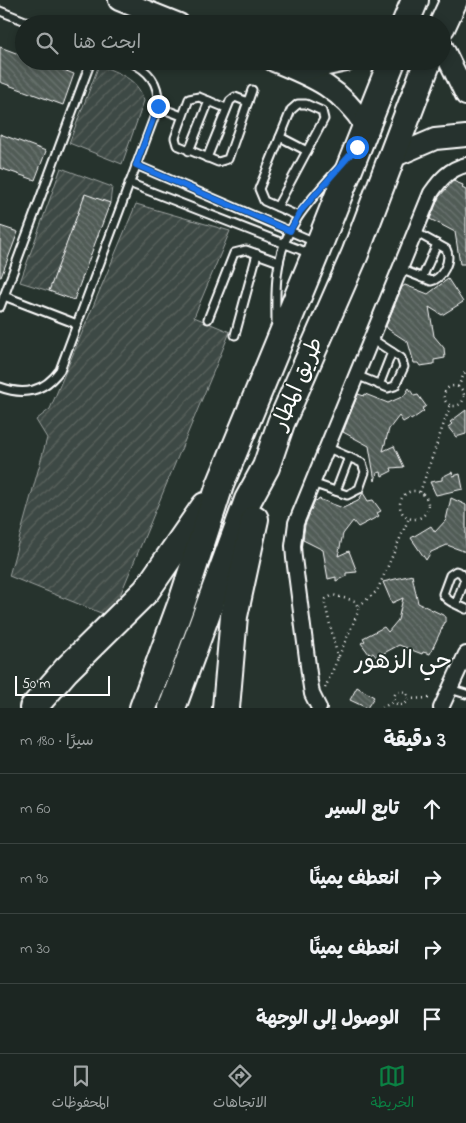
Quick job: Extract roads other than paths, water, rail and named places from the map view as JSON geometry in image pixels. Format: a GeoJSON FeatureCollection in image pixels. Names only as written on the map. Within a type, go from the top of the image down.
{"type":"FeatureCollection","features":[{"type":"Feature","properties":{"kind":"highway"},"geometry":{"type":"LineString","coordinates":[[447,15],[454,0]]}},
{"type":"Feature","properties":{"kind":"highway","name":"طريق المطار"},"geometry":{"type":"LineString","coordinates":[[143,708],[184,599],[220,485],[317,250],[388,70]]}},
{"type":"Feature","properties":{"kind":"highway","name":"طريق المطار"},"geometry":{"type":"LineString","coordinates":[[172,708],[248,500],[266,467],[281,423],[355,254],[425,70]]}},
{"type":"Feature","properties":{"kind":"highway"},"geometry":{"type":"LineString","coordinates":[[226,708],[234,616],[266,467]]}},
{"type":"Feature","properties":{"kind":"highway"},"geometry":{"type":"LineString","coordinates":[[34,708],[66,670],[146,590],[220,485]]}},
{"type":"Feature","properties":{"kind":"street"},"geometry":{"type":"LineString","coordinates":[[119,0],[156,15]]}},
{"type":"Feature","properties":{"kind":"street"},"geometry":{"type":"LineString","coordinates":[[451,64],[466,95]]}},
{"type":"Feature","properties":{"kind":"street"},"geometry":{"type":"LineString","coordinates":[[299,71],[306,70]]}},
{"type":"Feature","properties":{"kind":"street"},"geometry":{"type":"LineString","coordinates":[[299,71],[344,98],[361,136]]}},
{"type":"Feature","properties":{"kind":"street"},"geometry":{"type":"LineString","coordinates":[[393,157],[435,139],[466,136]]}},
{"type":"Feature","properties":{"kind":"street"},"geometry":{"type":"LineString","coordinates":[[318,707],[310,681],[293,546],[296,523],[431,193],[442,177],[458,167],[466,166]]}},
{"type":"Feature","properties":{"kind":"street"},"geometry":{"type":"LineString","coordinates":[[446,699],[466,654]]}},
{"type":"Feature","properties":{"kind":"lane"},"geometry":{"type":"LineString","coordinates":[[0,11],[15,17]]}},
{"type":"Feature","properties":{"kind":"lane"},"geometry":{"type":"LineString","coordinates":[[0,307],[88,70]]}},
{"type":"Feature","properties":{"kind":"lane"},"geometry":{"type":"LineString","coordinates":[[0,387],[11,391],[28,392],[46,385],[60,370],[158,106],[158,91],[151,77],[144,70]]}},
{"type":"Feature","properties":{"kind":"lane"},"geometry":{"type":"LineString","coordinates":[[226,108],[196,96],[189,99],[175,140],[177,145],[218,162],[228,159],[252,90]]}},
{"type":"Feature","properties":{"kind":"lane"},"geometry":{"type":"LineString","coordinates":[[207,158],[226,108],[232,98],[239,98],[248,102]]}},
{"type":"Feature","properties":{"kind":"lane"},"geometry":{"type":"LineString","coordinates":[[190,151],[209,101]]}},
{"type":"Feature","properties":{"kind":"lane"},"geometry":{"type":"LineString","coordinates":[[277,207],[324,120],[324,114],[320,110],[302,104],[294,106],[259,189],[264,201],[277,207],[298,216]]}},
{"type":"Feature","properties":{"kind":"lane"},"geometry":{"type":"LineString","coordinates":[[158,106],[182,116]]}},
{"type":"Feature","properties":{"kind":"lane"},"geometry":{"type":"LineString","coordinates":[[280,136],[307,151]]}},
{"type":"Feature","properties":{"kind":"lane"},"geometry":{"type":"LineString","coordinates":[[276,349],[276,283],[279,262],[290,231],[298,216],[361,136]]}},
{"type":"Feature","properties":{"kind":"lane"},"geometry":{"type":"LineString","coordinates":[[136,165],[290,231],[317,250]]}},
{"type":"Feature","properties":{"kind":"lane"},"geometry":{"type":"LineString","coordinates":[[129,183],[285,244],[317,250]]}},
{"type":"Feature","properties":{"kind":"lane"},"geometry":{"type":"LineString","coordinates":[[400,269],[431,281],[438,278],[448,260],[446,249],[415,232]]}},
{"type":"Feature","properties":{"kind":"lane"},"geometry":{"type":"LineString","coordinates":[[422,278],[437,244]]}},
{"type":"Feature","properties":{"kind":"lane"},"geometry":{"type":"LineString","coordinates":[[208,319],[232,256],[241,250],[279,262]]}},
{"type":"Feature","properties":{"kind":"lane"},"geometry":{"type":"LineString","coordinates":[[235,335],[257,254]]}},
{"type":"Feature","properties":{"kind":"lane"},"geometry":{"type":"LineString","coordinates":[[4,296],[77,324]]}},
{"type":"Feature","properties":{"kind":"lane"},"geometry":{"type":"LineString","coordinates":[[356,375],[388,388],[396,386],[403,371],[404,362],[372,338]]}},
{"type":"Feature","properties":{"kind":"lane"},"geometry":{"type":"LineString","coordinates":[[379,385],[392,352]]}},
{"type":"Feature","properties":{"kind":"lane"},"geometry":{"type":"LineString","coordinates":[[312,482],[336,492],[352,494],[359,489],[364,477],[362,463],[326,447]]}},
{"type":"Feature","properties":{"kind":"lane"},"geometry":{"type":"LineString","coordinates":[[336,492],[349,457]]}},
{"type":"Feature","properties":{"kind":"lane"},"geometry":{"type":"LineString","coordinates":[[456,604],[466,609]]}},
{"type":"Feature","properties":{"kind":"lane"},"geometry":{"type":"LineString","coordinates":[[446,699],[466,694]]}},
{"type":"Feature","properties":{"kind":"district","name":"حي الزهور"},"geometry":{"type":"Point","coordinates":[403,662]}}]}
